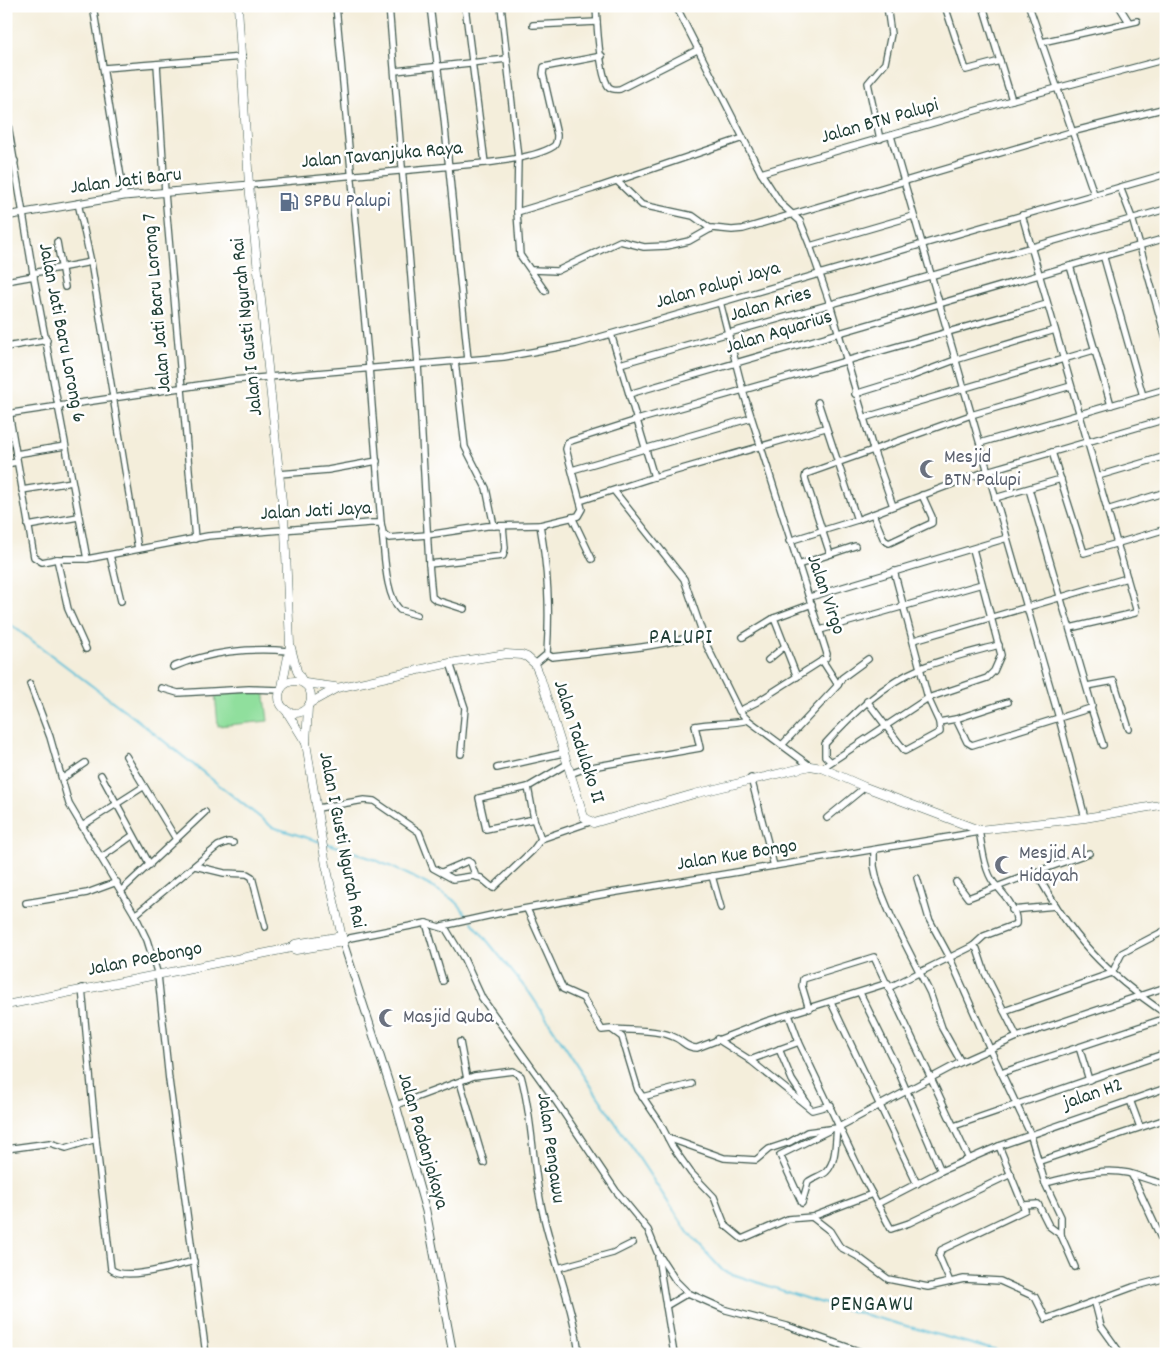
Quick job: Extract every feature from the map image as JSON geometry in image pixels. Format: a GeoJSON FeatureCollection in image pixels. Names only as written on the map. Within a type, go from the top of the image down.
{"type":"FeatureCollection","features":[{"type":"Feature","properties":{"kind":"main road","name":"Jalan I Gusti Ngurah Rai"},"geometry":{"type":"LineString","coordinates":[[238,6],[243,57],[250,184],[285,530],[289,648],[281,688]]}},
{"type":"Feature","properties":{"kind":"main road","name":"Jalan I Gusti Ngurah Rai"},"geometry":{"type":"LineString","coordinates":[[289,648],[297,671],[304,683]]}},
{"type":"Feature","properties":{"kind":"main road","name":"Jalan Tadulako II"},"geometry":{"type":"LineString","coordinates":[[309,705],[337,688],[450,663],[515,654],[528,657],[535,664],[584,817],[590,822],[599,823],[636,810],[751,778],[810,766],[822,768],[865,787],[979,831]]}},
{"type":"Feature","properties":{"kind":"main road"},"geometry":{"type":"LineString","coordinates":[[304,683],[312,695],[309,705],[295,713],[285,710],[280,701],[281,688],[294,680],[337,688]]}},
{"type":"Feature","properties":{"kind":"main road","name":"Jalan I Gusti Ngurah Rai"},"geometry":{"type":"LineString","coordinates":[[309,705],[306,743],[326,865],[345,938]]}},
{"type":"Feature","properties":{"kind":"main road","name":"Jalan I Gusti Ngurah Rai"},"geometry":{"type":"LineString","coordinates":[[285,710],[306,743]]}},
{"type":"Feature","properties":{"kind":"main road"},"geometry":{"type":"LineString","coordinates":[[979,831],[1085,818],[1166,804]]}},
{"type":"Feature","properties":{"kind":"main road","name":"Jalan Poebongo"},"geometry":{"type":"LineString","coordinates":[[6,1006],[82,988],[158,975],[291,948],[296,950],[345,938]]}},
{"type":"Feature","properties":{"kind":"street"},"geometry":{"type":"LineString","coordinates":[[93,6],[124,196]]}},
{"type":"Feature","properties":{"kind":"street"},"geometry":{"type":"LineString","coordinates":[[336,6],[369,367],[381,523]]}},
{"type":"Feature","properties":{"kind":"street"},"geometry":{"type":"LineString","coordinates":[[390,6],[401,170],[418,364],[432,597],[464,609]]}},
{"type":"Feature","properties":{"kind":"street"},"geometry":{"type":"LineString","coordinates":[[430,6],[468,360]]}},
{"type":"Feature","properties":{"kind":"street"},"geometry":{"type":"LineString","coordinates":[[465,6],[485,163]]}},
{"type":"Feature","properties":{"kind":"street"},"geometry":{"type":"LineString","coordinates":[[501,6],[518,158],[517,212],[520,255],[533,270],[545,291]]}},
{"type":"Feature","properties":{"kind":"street"},"geometry":{"type":"LineString","coordinates":[[596,6],[607,85],[617,90],[699,48]]}},
{"type":"Feature","properties":{"kind":"street"},"geometry":{"type":"LineString","coordinates":[[688,6],[677,8],[761,173],[781,204],[800,221],[830,304],[855,394],[893,506]]}},
{"type":"Feature","properties":{"kind":"street"},"geometry":{"type":"LineString","coordinates":[[880,139],[868,83],[885,64],[891,34],[887,6]]}},
{"type":"Feature","properties":{"kind":"street"},"geometry":{"type":"LineString","coordinates":[[945,6],[966,70],[1000,61]]}},
{"type":"Feature","properties":{"kind":"street"},"geometry":{"type":"LineString","coordinates":[[983,6],[1012,100]]}},
{"type":"Feature","properties":{"kind":"street"},"geometry":{"type":"LineString","coordinates":[[1029,6],[1094,194]]}},
{"type":"Feature","properties":{"kind":"street"},"geometry":{"type":"LineString","coordinates":[[1119,6],[1129,22]]}},
{"type":"Feature","properties":{"kind":"street"},"geometry":{"type":"LineString","coordinates":[[1042,42],[1137,21]]}},
{"type":"Feature","properties":{"kind":"street"},"geometry":{"type":"LineString","coordinates":[[533,25],[597,22]]}},
{"type":"Feature","properties":{"kind":"street","name":"Jalan Tavanjuka Raya"},"geometry":{"type":"LineString","coordinates":[[250,184],[485,163],[518,158],[552,147],[557,141],[555,120],[543,74],[544,67],[602,56]]}},
{"type":"Feature","properties":{"kind":"street"},"geometry":{"type":"LineString","coordinates":[[104,68],[243,57]]}},
{"type":"Feature","properties":{"kind":"street"},"geometry":{"type":"LineString","coordinates":[[395,71],[507,59]]}},
{"type":"Feature","properties":{"kind":"street","name":"Jalan BTN Palupi"},"geometry":{"type":"LineString","coordinates":[[761,173],[1012,100],[1166,59]]}},
{"type":"Feature","properties":{"kind":"street","name":"Jalan Jati Baru Lorong 7"},"geometry":{"type":"LineString","coordinates":[[157,64],[165,193],[195,539]]}},
{"type":"Feature","properties":{"kind":"street"},"geometry":{"type":"LineString","coordinates":[[533,270],[557,271],[620,241],[644,247],[666,246],[689,241],[710,229],[718,227],[736,230],[903,183],[1071,132],[1166,108]]}},
{"type":"Feature","properties":{"kind":"street","name":"Jalan Jati Baru Lorong 6"},"geometry":{"type":"LineString","coordinates":[[6,113],[33,275],[47,340],[87,559]]}},
{"type":"Feature","properties":{"kind":"street"},"geometry":{"type":"LineString","coordinates":[[891,136],[903,183],[1059,718],[1085,818]]}},
{"type":"Feature","properties":{"kind":"street"},"geometry":{"type":"LineString","coordinates":[[517,212],[618,181],[743,138]]}},
{"type":"Feature","properties":{"kind":"street"},"geometry":{"type":"LineString","coordinates":[[6,162],[15,161]]}},
{"type":"Feature","properties":{"kind":"street","name":"Jalan Palupi Jaya"},"geometry":{"type":"LineString","coordinates":[[7,414],[59,404],[269,376],[468,360],[541,352],[612,334],[1166,174]]}},
{"type":"Feature","properties":{"kind":"street"},"geometry":{"type":"LineString","coordinates":[[618,181],[642,204],[693,216],[710,229]]}},
{"type":"Feature","properties":{"kind":"street","name":"Jalan Jati Baru"},"geometry":{"type":"LineString","coordinates":[[6,216],[124,196],[250,184]]}},
{"type":"Feature","properties":{"kind":"street"},"geometry":{"type":"LineString","coordinates":[[1120,187],[1132,218],[1166,339]]}},
{"type":"Feature","properties":{"kind":"street"},"geometry":{"type":"LineString","coordinates":[[78,203],[91,262],[138,549]]}},
{"type":"Feature","properties":{"kind":"street","name":"Jalan Aries"},"geometry":{"type":"LineString","coordinates":[[620,364],[1166,209]]}},
{"type":"Feature","properties":{"kind":"street"},"geometry":{"type":"LineString","coordinates":[[1022,215],[1136,612],[1070,628]]}},
{"type":"Feature","properties":{"kind":"street"},"geometry":{"type":"LineString","coordinates":[[810,246],[914,216]]}},
{"type":"Feature","properties":{"kind":"street","name":"Jalan Aquarius"},"geometry":{"type":"LineString","coordinates":[[629,394],[838,332],[1104,258],[1166,238]]}},
{"type":"Feature","properties":{"kind":"street"},"geometry":{"type":"LineString","coordinates":[[57,242],[65,287]]}},
{"type":"Feature","properties":{"kind":"street"},"geometry":{"type":"LineString","coordinates":[[1104,258],[1143,396]]}},
{"type":"Feature","properties":{"kind":"street"},"geometry":{"type":"LineString","coordinates":[[6,281],[91,262]]}},
{"type":"Feature","properties":{"kind":"street"},"geometry":{"type":"LineString","coordinates":[[1070,266],[1111,405]]}},
{"type":"Feature","properties":{"kind":"street","name":"Jalan Virgo"},"geometry":{"type":"LineString","coordinates":[[720,302],[742,391],[827,654],[822,660],[797,677],[739,710]]}},
{"type":"Feature","properties":{"kind":"street"},"geometry":{"type":"LineString","coordinates":[[535,664],[547,654],[549,594],[540,524],[582,513],[566,449],[568,442],[637,420],[1047,304]]}},
{"type":"Feature","properties":{"kind":"street"},"geometry":{"type":"LineString","coordinates":[[855,394],[907,378],[955,360],[1055,330]]}},
{"type":"Feature","properties":{"kind":"street"},"geometry":{"type":"LineString","coordinates":[[612,334],[654,477]]}},
{"type":"Feature","properties":{"kind":"street"},"geometry":{"type":"LineString","coordinates":[[6,347],[47,340]]}},
{"type":"Feature","properties":{"kind":"street"},"geometry":{"type":"LineString","coordinates":[[863,418],[1094,350]]}},
{"type":"Feature","properties":{"kind":"street"},"geometry":{"type":"LineString","coordinates":[[455,361],[465,447],[486,488],[494,526]]}},
{"type":"Feature","properties":{"kind":"street"},"geometry":{"type":"LineString","coordinates":[[830,554],[805,476],[971,415],[1071,386]]}},
{"type":"Feature","properties":{"kind":"street"},"geometry":{"type":"LineString","coordinates":[[980,443],[1165,390]]}},
{"type":"Feature","properties":{"kind":"street"},"geometry":{"type":"LineString","coordinates":[[818,402],[825,428],[857,520]]}},
{"type":"Feature","properties":{"kind":"street","name":"Jalan Jati Jaya"},"geometry":{"type":"LineString","coordinates":[[7,414],[34,557],[42,562],[57,559],[87,559],[195,539],[285,530],[381,523],[382,531],[389,538],[428,536],[494,526],[540,524]]}},
{"type":"Feature","properties":{"kind":"street"},"geometry":{"type":"LineString","coordinates":[[572,470],[751,418]]}},
{"type":"Feature","properties":{"kind":"street"},"geometry":{"type":"LineString","coordinates":[[789,541],[857,520],[987,471],[1166,419]]}},
{"type":"Feature","properties":{"kind":"street"},"geometry":{"type":"LineString","coordinates":[[580,502],[615,492],[654,477],[825,428]]}},
{"type":"Feature","properties":{"kind":"street"},"geometry":{"type":"LineString","coordinates":[[16,454],[66,446]]}},
{"type":"Feature","properties":{"kind":"street"},"geometry":{"type":"LineString","coordinates":[[1052,452],[1083,552],[1086,553],[1166,529]]}},
{"type":"Feature","properties":{"kind":"street"},"geometry":{"type":"LineString","coordinates":[[1098,476],[1166,456]]}},
{"type":"Feature","properties":{"kind":"street"},"geometry":{"type":"LineString","coordinates":[[279,474],[328,470],[377,460]]}},
{"type":"Feature","properties":{"kind":"street"},"geometry":{"type":"LineString","coordinates":[[6,464],[17,462]]}},
{"type":"Feature","properties":{"kind":"street"},"geometry":{"type":"LineString","coordinates":[[995,498],[1061,479]]}},
{"type":"Feature","properties":{"kind":"street"},"geometry":{"type":"LineString","coordinates":[[22,490],[72,482]]}},
{"type":"Feature","properties":{"kind":"street"},"geometry":{"type":"LineString","coordinates":[[1029,489],[1092,703],[1091,708],[1102,745]]}},
{"type":"Feature","properties":{"kind":"street"},"geometry":{"type":"LineString","coordinates":[[615,492],[679,571],[702,633],[725,685],[739,710],[748,720],[783,744],[810,766]]}},
{"type":"Feature","properties":{"kind":"street"},"geometry":{"type":"LineString","coordinates":[[1107,510],[1166,492]]}},
{"type":"Feature","properties":{"kind":"street"},"geometry":{"type":"LineString","coordinates":[[873,514],[884,540],[889,543],[932,523],[932,516],[922,495]]}},
{"type":"Feature","properties":{"kind":"street"},"geometry":{"type":"LineString","coordinates":[[28,526],[78,517]]}},
{"type":"Feature","properties":{"kind":"street"},"geometry":{"type":"LineString","coordinates":[[572,517],[592,559]]}},
{"type":"Feature","properties":{"kind":"street"},"geometry":{"type":"LineString","coordinates":[[429,564],[503,556],[505,548],[503,526]]}},
{"type":"Feature","properties":{"kind":"street"},"geometry":{"type":"LineString","coordinates":[[382,531],[387,575],[394,600],[400,610],[417,615]]}},
{"type":"Feature","properties":{"kind":"street"},"geometry":{"type":"LineString","coordinates":[[810,597],[1006,538]]}},
{"type":"Feature","properties":{"kind":"street"},"geometry":{"type":"LineString","coordinates":[[798,565],[855,546]]}},
{"type":"Feature","properties":{"kind":"street"},"geometry":{"type":"LineString","coordinates":[[822,768],[928,698],[987,678],[998,664],[1001,654],[974,549]]}},
{"type":"Feature","properties":{"kind":"street"},"geometry":{"type":"LineString","coordinates":[[110,554],[121,601]]}},
{"type":"Feature","properties":{"kind":"street"},"geometry":{"type":"LineString","coordinates":[[57,559],[68,609],[86,650]]}},
{"type":"Feature","properties":{"kind":"street"},"geometry":{"type":"LineString","coordinates":[[867,702],[905,752],[940,732],[939,722],[928,698],[914,640],[894,572]]}},
{"type":"Feature","properties":{"kind":"street"},"geometry":{"type":"LineString","coordinates":[[914,640],[991,616],[1127,578]]}},
{"type":"Feature","properties":{"kind":"street"},"geometry":{"type":"LineString","coordinates":[[820,630],[982,584]]}},
{"type":"Feature","properties":{"kind":"street"},"geometry":{"type":"LineString","coordinates":[[743,637],[774,618],[812,604]]}},
{"type":"Feature","properties":{"kind":"street"},"geometry":{"type":"LineString","coordinates":[[774,618],[797,677]]}},
{"type":"Feature","properties":{"kind":"street"},"geometry":{"type":"LineString","coordinates":[[547,654],[552,657],[651,645],[679,640],[702,633]]}},
{"type":"Feature","properties":{"kind":"street"},"geometry":{"type":"LineString","coordinates":[[830,761],[825,754],[825,744],[867,702],[921,668],[999,645]]}},
{"type":"Feature","properties":{"kind":"street"},"geometry":{"type":"LineString","coordinates":[[768,660],[785,646]]}},
{"type":"Feature","properties":{"kind":"street"},"geometry":{"type":"LineString","coordinates":[[173,667],[192,660],[238,651],[289,648]]}},
{"type":"Feature","properties":{"kind":"street"},"geometry":{"type":"LineString","coordinates":[[783,744],[838,685],[843,677],[868,659]]}},
{"type":"Feature","properties":{"kind":"street"},"geometry":{"type":"LineString","coordinates":[[822,660],[838,685]]}},
{"type":"Feature","properties":{"kind":"street"},"geometry":{"type":"LineString","coordinates":[[450,663],[465,708],[461,754]]}},
{"type":"Feature","properties":{"kind":"street"},"geometry":{"type":"LineString","coordinates":[[1087,686],[1114,681],[1129,729]]}},
{"type":"Feature","properties":{"kind":"street"},"geometry":{"type":"LineString","coordinates":[[30,684],[63,778],[69,804],[122,890],[147,940],[158,975],[169,1080],[206,1354]]}},
{"type":"Feature","properties":{"kind":"street"},"geometry":{"type":"LineString","coordinates":[[161,688],[178,693],[281,688]]}},
{"type":"Feature","properties":{"kind":"street"},"geometry":{"type":"LineString","coordinates":[[939,722],[956,719],[1008,702]]}},
{"type":"Feature","properties":{"kind":"street"},"geometry":{"type":"LineString","coordinates":[[956,719],[967,742],[972,744],[1091,708]]}},
{"type":"Feature","properties":{"kind":"street"},"geometry":{"type":"LineString","coordinates":[[570,774],[586,768],[700,748],[695,726],[710,723],[726,725],[748,720]]}},
{"type":"Feature","properties":{"kind":"street"},"geometry":{"type":"LineString","coordinates":[[496,768],[563,753]]}},
{"type":"Feature","properties":{"kind":"street"},"geometry":{"type":"LineString","coordinates":[[126,756],[176,839]]}},
{"type":"Feature","properties":{"kind":"street"},"geometry":{"type":"LineString","coordinates":[[63,778],[84,763]]}},
{"type":"Feature","properties":{"kind":"street"},"geometry":{"type":"LineString","coordinates":[[534,819],[487,830],[479,799],[528,787],[567,764]]}},
{"type":"Feature","properties":{"kind":"street"},"geometry":{"type":"LineString","coordinates":[[101,775],[132,836],[150,865]]}},
{"type":"Feature","properties":{"kind":"street"},"geometry":{"type":"LineString","coordinates":[[751,778],[774,866]]}},
{"type":"Feature","properties":{"kind":"street"},"geometry":{"type":"LineString","coordinates":[[82,826],[143,787]]}},
{"type":"Feature","properties":{"kind":"street"},"geometry":{"type":"LineString","coordinates":[[528,787],[540,839]]}},
{"type":"Feature","properties":{"kind":"street"},"geometry":{"type":"LineString","coordinates":[[827,818],[865,787]]}},
{"type":"Feature","properties":{"kind":"street"},"geometry":{"type":"LineString","coordinates":[[318,808],[374,800],[419,832],[434,868],[453,879],[476,877]]}},
{"type":"Feature","properties":{"kind":"street"},"geometry":{"type":"LineString","coordinates":[[122,890],[205,812]]}},
{"type":"Feature","properties":{"kind":"street"},"geometry":{"type":"LineString","coordinates":[[442,872],[468,861],[471,863],[476,877],[493,888],[533,850],[540,839],[590,822]]}},
{"type":"Feature","properties":{"kind":"street"},"geometry":{"type":"LineString","coordinates":[[527,909],[563,989],[583,998],[602,1030],[663,1033],[693,1048],[809,1008],[889,985],[973,946],[984,936],[1014,926],[1016,920],[1010,902],[988,870],[979,831]]}},
{"type":"Feature","properties":{"kind":"street","name":"Jalan Kue Bongo"},"geometry":{"type":"LineString","coordinates":[[442,926],[482,916],[979,831]]}},
{"type":"Feature","properties":{"kind":"street"},"geometry":{"type":"LineString","coordinates":[[102,857],[132,836]]}},
{"type":"Feature","properties":{"kind":"street"},"geometry":{"type":"LineString","coordinates":[[135,915],[218,846],[228,842],[233,843]]}},
{"type":"Feature","properties":{"kind":"street"},"geometry":{"type":"LineString","coordinates":[[874,850],[874,866],[884,898],[918,973],[930,994],[942,1028],[962,1062]]}},
{"type":"Feature","properties":{"kind":"street"},"geometry":{"type":"LineString","coordinates":[[956,882],[968,898],[1089,853]]}},
{"type":"Feature","properties":{"kind":"street"},"geometry":{"type":"LineString","coordinates":[[195,866],[224,874],[247,874],[252,877],[265,927]]}},
{"type":"Feature","properties":{"kind":"street"},"geometry":{"type":"LineString","coordinates":[[1036,872],[1056,906],[1086,949],[1112,973],[1166,1016]]}},
{"type":"Feature","properties":{"kind":"street"},"geometry":{"type":"LineString","coordinates":[[712,876],[721,908]]}},
{"type":"Feature","properties":{"kind":"street"},"geometry":{"type":"LineString","coordinates":[[917,878],[929,919],[949,956],[1030,1133],[1040,1161],[1045,1183],[1061,1217],[1061,1235],[1075,1267]]}},
{"type":"Feature","properties":{"kind":"street"},"geometry":{"type":"LineString","coordinates":[[26,903],[87,893],[117,882]]}},
{"type":"Feature","properties":{"kind":"street"},"geometry":{"type":"LineString","coordinates":[[1012,910],[1056,906]]}},
{"type":"Feature","properties":{"kind":"street"},"geometry":{"type":"LineString","coordinates":[[345,938],[426,923],[442,926],[451,935],[482,998],[616,1191],[648,1230],[657,1252],[676,1281],[688,1293],[726,1310],[786,1326],[868,1354]]}},
{"type":"Feature","properties":{"kind":"street"},"geometry":{"type":"LineString","coordinates":[[426,923],[443,981]]}},
{"type":"Feature","properties":{"kind":"street"},"geometry":{"type":"LineString","coordinates":[[1004,1011],[1112,973],[1122,954],[1166,930]]}},
{"type":"Feature","properties":{"kind":"street","name":"Jalan Padanjakaya"},"geometry":{"type":"LineString","coordinates":[[345,938],[426,1211],[453,1354]]}},
{"type":"Feature","properties":{"kind":"street"},"geometry":{"type":"LineString","coordinates":[[973,946],[977,949],[985,973],[1017,1036]]}},
{"type":"Feature","properties":{"kind":"street"},"geometry":{"type":"LineString","coordinates":[[809,1008],[802,986],[803,979],[874,957],[889,985],[969,1159]]}},
{"type":"Feature","properties":{"kind":"street"},"geometry":{"type":"LineString","coordinates":[[839,1127],[835,1153],[829,1168],[826,1172],[808,1182],[802,1203],[780,1155],[839,1127],[931,1077],[1017,1036],[1166,987]]}},
{"type":"Feature","properties":{"kind":"street"},"geometry":{"type":"LineString","coordinates":[[82,988],[109,1260],[113,1271],[120,1273],[141,1272],[194,1261]]}},
{"type":"Feature","properties":{"kind":"street"},"geometry":{"type":"LineString","coordinates":[[860,993],[906,1090],[941,1171]]}},
{"type":"Feature","properties":{"kind":"street"},"geometry":{"type":"LineString","coordinates":[[831,1002],[917,1184]]}},
{"type":"Feature","properties":{"kind":"street"},"geometry":{"type":"LineString","coordinates":[[789,1015],[799,1042],[831,1105],[839,1127],[888,1227],[898,1228],[1011,1174]]}},
{"type":"Feature","properties":{"kind":"street"},"geometry":{"type":"LineString","coordinates":[[1002,1073],[1079,1048],[1166,1016]]}},
{"type":"Feature","properties":{"kind":"street"},"geometry":{"type":"LineString","coordinates":[[611,1029],[619,1034],[625,1044],[629,1064],[642,1097],[691,1173],[714,1197],[725,1225],[742,1239],[788,1219],[812,1217],[872,1194]]}},
{"type":"Feature","properties":{"kind":"street"},"geometry":{"type":"LineString","coordinates":[[717,1039],[750,1060],[812,1110],[831,1105]]}},
{"type":"Feature","properties":{"kind":"street"},"geometry":{"type":"LineString","coordinates":[[460,1042],[467,1079]]}},
{"type":"Feature","properties":{"kind":"street"},"geometry":{"type":"LineString","coordinates":[[750,1060],[799,1042]]}},
{"type":"Feature","properties":{"kind":"street"},"geometry":{"type":"LineString","coordinates":[[1079,1048],[1088,1080]]}},
{"type":"Feature","properties":{"kind":"street"},"geometry":{"type":"LineString","coordinates":[[778,1049],[792,1080],[809,1107]]}},
{"type":"Feature","properties":{"kind":"street"},"geometry":{"type":"LineString","coordinates":[[954,1126],[1166,1053]]}},
{"type":"Feature","properties":{"kind":"street"},"geometry":{"type":"LineString","coordinates":[[516,1071],[531,1066]]}},
{"type":"Feature","properties":{"kind":"street","name":"Jalan Pengawu"},"geometry":{"type":"LineString","coordinates":[[396,1105],[467,1079],[516,1071],[522,1076],[526,1094],[533,1162],[542,1210],[572,1315],[579,1354]]}},
{"type":"Feature","properties":{"kind":"street"},"geometry":{"type":"LineString","coordinates":[[460,1082],[484,1163]]}},
{"type":"Feature","properties":{"kind":"street"},"geometry":{"type":"LineString","coordinates":[[642,1097],[692,1084]]}},
{"type":"Feature","properties":{"kind":"street","name":"jalan H2"},"geometry":{"type":"LineString","coordinates":[[877,1204],[941,1171],[1030,1133],[1166,1088]]}},
{"type":"Feature","properties":{"kind":"street"},"geometry":{"type":"LineString","coordinates":[[1130,1100],[1140,1127]]}},
{"type":"Feature","properties":{"kind":"street"},"geometry":{"type":"LineString","coordinates":[[1040,1161],[1166,1119]]}},
{"type":"Feature","properties":{"kind":"street"},"geometry":{"type":"LineString","coordinates":[[668,1138],[724,1158],[750,1161],[760,1158],[769,1149],[790,1142],[806,1132],[830,1130]]}},
{"type":"Feature","properties":{"kind":"street"},"geometry":{"type":"LineString","coordinates":[[6,1149],[50,1143],[66,1148],[96,1139]]}},
{"type":"Feature","properties":{"kind":"street"},"geometry":{"type":"LineString","coordinates":[[950,1282],[939,1256],[941,1250],[1025,1211],[999,1146]]}},
{"type":"Feature","properties":{"kind":"street"},"geometry":{"type":"LineString","coordinates":[[1045,1183],[1091,1172],[1118,1172],[1166,1184]]}},
{"type":"Feature","properties":{"kind":"street"},"geometry":{"type":"LineString","coordinates":[[1132,1175],[1166,1249]]}},
{"type":"Feature","properties":{"kind":"street"},"geometry":{"type":"LineString","coordinates":[[1024,1205],[1038,1204],[1049,1226],[1061,1235]]}},
{"type":"Feature","properties":{"kind":"street"},"geometry":{"type":"LineString","coordinates":[[812,1217],[830,1231],[840,1247],[857,1256],[888,1278],[928,1287],[972,1278],[1003,1282],[1035,1297],[1046,1319],[1095,1303],[1126,1290],[1166,1278]]}},
{"type":"Feature","properties":{"kind":"street"},"geometry":{"type":"LineString","coordinates":[[558,1268],[613,1252],[633,1243]]}},
{"type":"Feature","properties":{"kind":"street"},"geometry":{"type":"LineString","coordinates":[[657,1252],[674,1354]]}},
{"type":"Feature","properties":{"kind":"street"},"geometry":{"type":"LineString","coordinates":[[666,1306],[688,1293]]}},
{"type":"Feature","properties":{"kind":"street"},"geometry":{"type":"LineString","coordinates":[[1095,1303],[1101,1326],[1121,1354]]}},
{"type":"Feature","properties":{"kind":"street"},"geometry":{"type":"LineString","coordinates":[[837,1354],[850,1348]]}},
{"type":"Feature","properties":{"kind":"green space"},"geometry":{"type":"Polygon","coordinates":[[[264,689],[268,721],[218,726],[215,693],[264,689]]]}},
{"type":"Feature","properties":{"kind":"waterway"},"geometry":{"type":"LineString","coordinates":[[6,621],[136,719],[272,827],[321,842]]}},
{"type":"Feature","properties":{"kind":"waterway"},"geometry":{"type":"LineString","coordinates":[[325,843],[375,860],[425,883],[455,901],[469,918]]}},
{"type":"Feature","properties":{"kind":"waterway"},"geometry":{"type":"LineString","coordinates":[[472,922],[531,995],[689,1234],[723,1271],[808,1299],[1008,1354]]}},
{"type":"Feature","properties":{"kind":"place","name":"SPBU Palupi"},"geometry":{"type":"Point","coordinates":[289,202]}},
{"type":"Feature","properties":{"kind":"place","name":"Mesjid BTN Palupi"},"geometry":{"type":"Point","coordinates":[929,469]}},
{"type":"Feature","properties":{"kind":"place","name":"Mesjid Al Hidayah"},"geometry":{"type":"Point","coordinates":[1004,865]}},
{"type":"Feature","properties":{"kind":"place","name":"Masjid Quba"},"geometry":{"type":"Point","coordinates":[388,1018]}},
{"type":"Feature","properties":{"kind":"district","name":"PALUPI"},"geometry":{"type":"Point","coordinates":[681,638]}},
{"type":"Feature","properties":{"kind":"district","name":"PENGAWU"},"geometry":{"type":"Point","coordinates":[872,1305]}}]}
